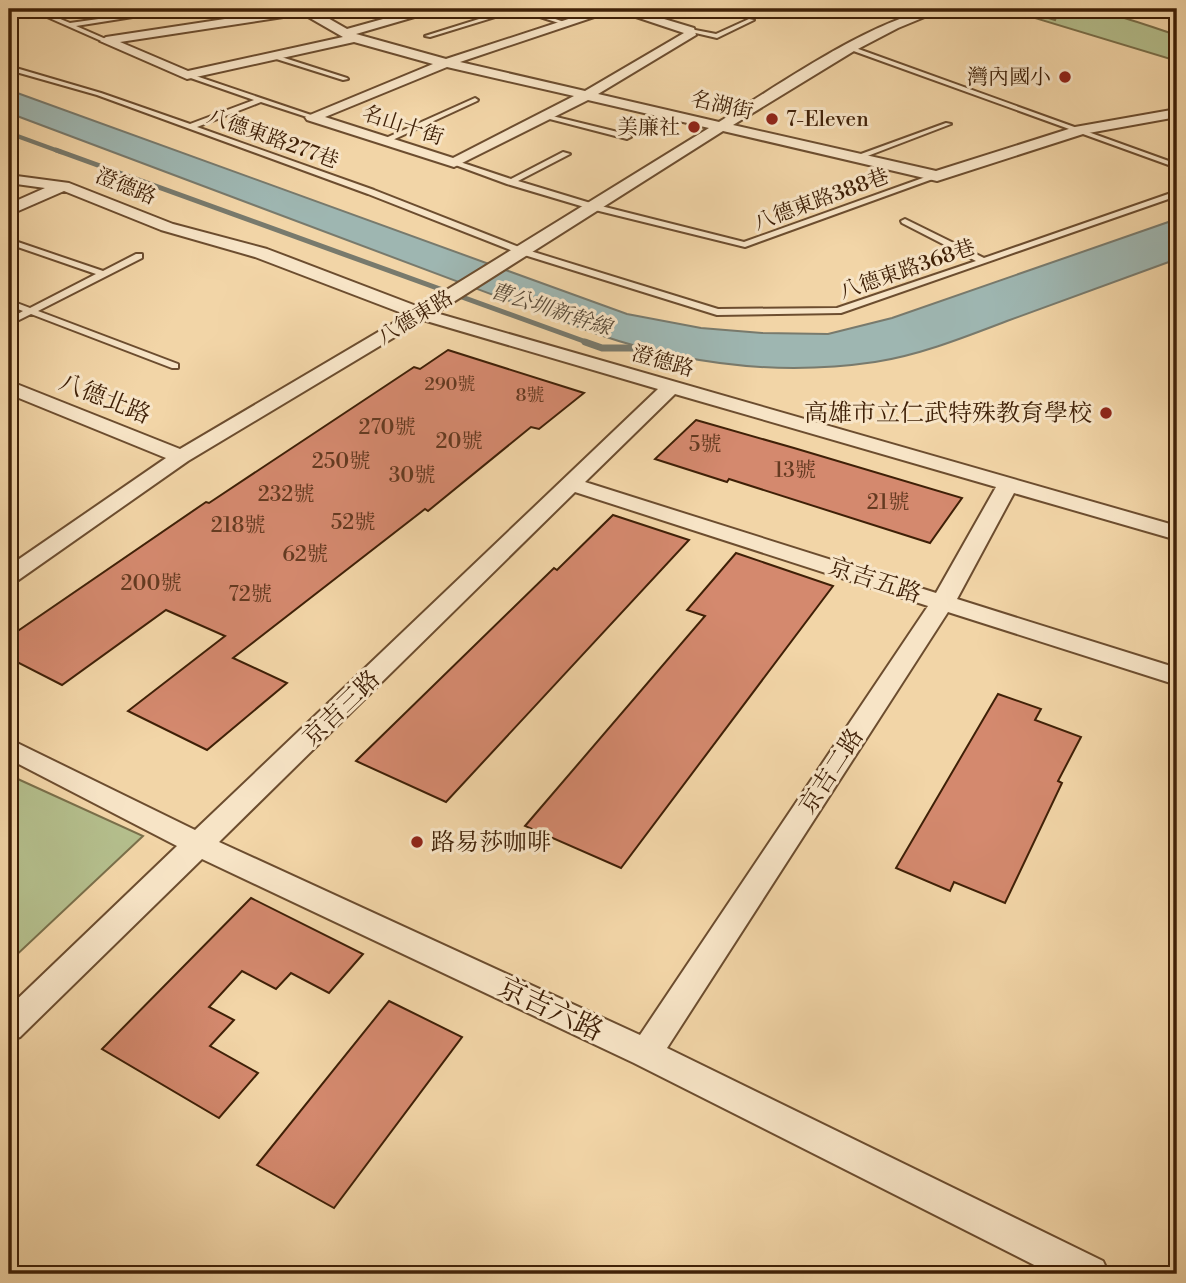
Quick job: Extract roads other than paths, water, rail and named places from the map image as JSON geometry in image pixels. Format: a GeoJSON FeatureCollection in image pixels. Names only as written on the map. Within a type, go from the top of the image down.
{"type":"FeatureCollection","features":[{"type":"Feature","properties":{"kind":"street"},"geometry":{"type":"LineString","coordinates":[[106,41],[304,9]]}},
{"type":"Feature","properties":{"kind":"street","name":"名湖街"},"geometry":{"type":"LineString","coordinates":[[304,9],[350,36],[446,63],[937,176]]}},
{"type":"Feature","properties":{"kind":"street"},"geometry":{"type":"LineString","coordinates":[[106,41],[187,75],[350,36],[431,9]]}},
{"type":"Feature","properties":{"kind":"street","name":"名山十街"},"geometry":{"type":"LineString","coordinates":[[312,117],[446,63],[610,9]]}},
{"type":"Feature","properties":{"kind":"street"},"geometry":{"type":"LineString","coordinates":[[620,9],[690,31]]}},
{"type":"Feature","properties":{"kind":"street","name":"八德東路"},"geometry":{"type":"LineString","coordinates":[[9,576],[181,457],[444,300],[721,126],[850,48],[894,25],[939,9]]}},
{"type":"Feature","properties":{"kind":"street","name":"名山十街"},"geometry":{"type":"LineString","coordinates":[[312,117],[454,163],[587,95],[690,35],[690,31]]}},
{"type":"Feature","properties":{"kind":"street"},"geometry":{"type":"LineString","coordinates":[[937,176],[1080,130],[1177,113]]}},
{"type":"Feature","properties":{"kind":"street","name":"澄德路"},"geometry":{"type":"LineString","coordinates":[[9,179],[64,186],[167,227],[261,253],[421,314],[1177,533]]}},
{"type":"Feature","properties":{"kind":"street"},"geometry":{"type":"LineString","coordinates":[[9,210],[64,186]]}},
{"type":"Feature","properties":{"kind":"street","name":"八德北路"},"geometry":{"type":"LineString","coordinates":[[9,387],[181,457]]}},
{"type":"Feature","properties":{"kind":"street","name":"京吉三路"},"geometry":{"type":"LineString","coordinates":[[9,1027],[573,485],[671,387]]}},
{"type":"Feature","properties":{"kind":"street","name":"京吉五路"},"geometry":{"type":"LineString","coordinates":[[573,485],[1177,677]]}},
{"type":"Feature","properties":{"kind":"street","name":"京吉二路"},"geometry":{"type":"LineString","coordinates":[[646,1053],[943,602],[1008,485]]}},
{"type":"Feature","properties":{"kind":"street","name":"京吉六路"},"geometry":{"type":"LineString","coordinates":[[9,748],[244,867],[646,1053],[1090,1274]]}},
{"type":"Feature","properties":{"kind":"lane"},"geometry":{"type":"LineString","coordinates":[[32,9],[106,41]]}},
{"type":"Feature","properties":{"kind":"lane"},"geometry":{"type":"LineString","coordinates":[[70,26],[180,9]]}},
{"type":"Feature","properties":{"kind":"lane"},"geometry":{"type":"LineString","coordinates":[[428,36],[518,9],[564,23]]}},
{"type":"Feature","properties":{"kind":"lane"},"geometry":{"type":"LineString","coordinates":[[645,16],[665,9]]}},
{"type":"Feature","properties":{"kind":"lane"},"geometry":{"type":"LineString","coordinates":[[1147,10],[1177,9]]}},
{"type":"Feature","properties":{"kind":"lane"},"geometry":{"type":"LineString","coordinates":[[690,31],[717,36],[751,20]]}},
{"type":"Feature","properties":{"kind":"lane"},"geometry":{"type":"LineString","coordinates":[[850,48],[1177,166]]}},
{"type":"Feature","properties":{"kind":"lane"},"geometry":{"type":"LineString","coordinates":[[272,56],[345,79]]}},
{"type":"Feature","properties":{"kind":"lane","name":"八德東路277巷"},"geometry":{"type":"LineString","coordinates":[[9,68],[99,94],[370,192],[521,251]]}},
{"type":"Feature","properties":{"kind":"lane"},"geometry":{"type":"LineString","coordinates":[[187,75],[312,117]]}},
{"type":"Feature","properties":{"kind":"lane"},"geometry":{"type":"LineString","coordinates":[[190,127],[260,100]]}},
{"type":"Feature","properties":{"kind":"lane"},"geometry":{"type":"LineString","coordinates":[[383,141],[475,100]]}},
{"type":"Feature","properties":{"kind":"lane"},"geometry":{"type":"LineString","coordinates":[[544,116],[627,137]]}},
{"type":"Feature","properties":{"kind":"lane"},"geometry":{"type":"LineString","coordinates":[[854,158],[948,124]]}},
{"type":"Feature","properties":{"kind":"lane"},"geometry":{"type":"LineString","coordinates":[[510,182],[566,154]]}},
{"type":"Feature","properties":{"kind":"lane","name":"八德東路388巷"},"geometry":{"type":"LineString","coordinates":[[454,163],[594,207],[745,245],[937,176]]}},
{"type":"Feature","properties":{"kind":"lane","name":"八德東路368巷"},"geometry":{"type":"LineString","coordinates":[[521,251],[717,312],[838,312],[1177,194]]}},
{"type":"Feature","properties":{"kind":"lane"},"geometry":{"type":"LineString","coordinates":[[905,221],[983,261]]}},
{"type":"Feature","properties":{"kind":"lane"},"geometry":{"type":"LineString","coordinates":[[9,241],[103,274]]}},
{"type":"Feature","properties":{"kind":"lane"},"geometry":{"type":"LineString","coordinates":[[9,322],[139,256]]}},
{"type":"Feature","properties":{"kind":"lane"},"geometry":{"type":"LineString","coordinates":[[9,303],[175,366]]}},
{"type":"Feature","properties":{"kind":"water"},"geometry":{"type":"Polygon","coordinates":[[[9,90],[627,314],[701,328],[762,333],[828,334],[892,318],[1177,219],[1177,259],[959,339],[892,359],[804,368],[734,365],[665,353],[597,334],[9,113],[9,90]]]}},
{"type":"Feature","properties":{"kind":"waterway","name":"曹公圳新幹線"},"geometry":{"type":"LineString","coordinates":[[9,133],[61,152]]}},
{"type":"Feature","properties":{"kind":"waterway","name":"曹公圳新幹線"},"geometry":{"type":"LineString","coordinates":[[56,150],[589,343]]}},
{"type":"Feature","properties":{"kind":"waterway","name":"曹公圳新幹線"},"geometry":{"type":"LineString","coordinates":[[585,342],[602,348],[647,348]]}},
{"type":"Feature","properties":{"kind":"place","name":"灣內國小"},"geometry":{"type":"Point","coordinates":[1065,77]}},
{"type":"Feature","properties":{"kind":"place","name":"7-Eleven"},"geometry":{"type":"Point","coordinates":[772,119]}},
{"type":"Feature","properties":{"kind":"place","name":"美廉社"},"geometry":{"type":"Point","coordinates":[694,127]}},
{"type":"Feature","properties":{"kind":"place","name":"高雄市立仁武特殊教育學校"},"geometry":{"type":"Point","coordinates":[1106,413]}},
{"type":"Feature","properties":{"kind":"place","name":"路易莎咖啡"},"geometry":{"type":"Point","coordinates":[417,842]}}]}
